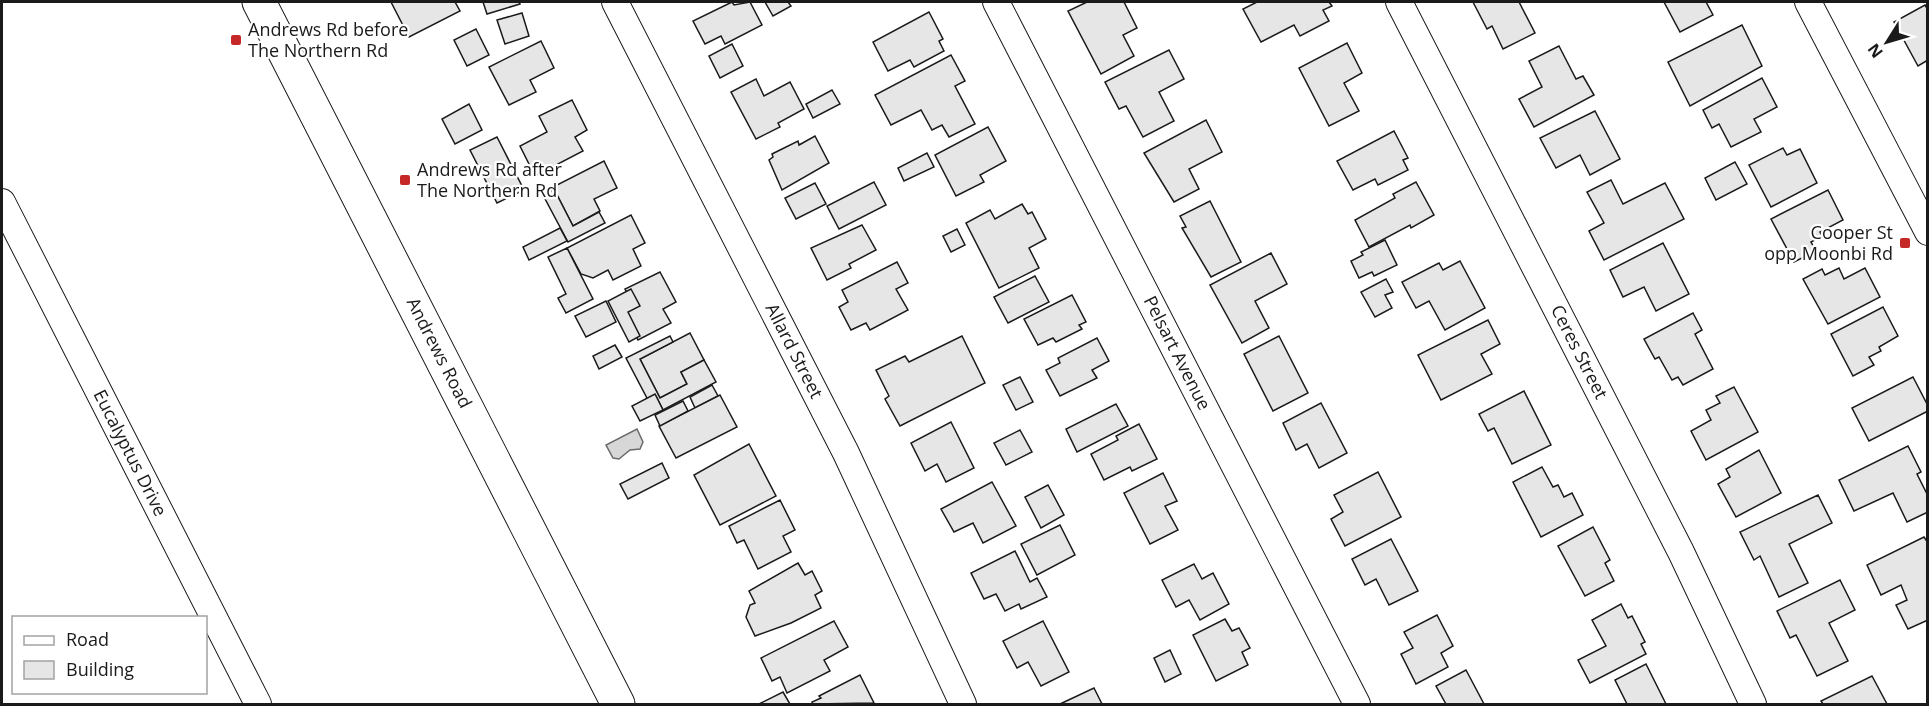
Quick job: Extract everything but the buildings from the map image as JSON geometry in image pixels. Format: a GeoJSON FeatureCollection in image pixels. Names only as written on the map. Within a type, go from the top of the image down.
{"type":"FeatureCollection","features":[{"type":"Feature","properties":{"kind":"main road","name":"Andrews Road"},"geometry":{"type":"LineString","coordinates":[[259,2],[618,705]]}},
{"type":"Feature","properties":{"kind":"street","name":"Allard Street"},"geometry":{"type":"LineString","coordinates":[[615,2],[846,453],[963,705]]}},
{"type":"Feature","properties":{"kind":"street","name":"Pelsart Avenue"},"geometry":{"type":"LineString","coordinates":[[996,2],[1357,705]]}},
{"type":"Feature","properties":{"kind":"street","name":"Ceres Street"},"geometry":{"type":"LineString","coordinates":[[1400,2],[1681,552],[1753,705]]}},
{"type":"Feature","properties":{"kind":"street"},"geometry":{"type":"LineString","coordinates":[[1808,2],[1928,232]]}},
{"type":"Feature","properties":{"kind":"street","name":"Eucalyptus Drive"},"geometry":{"type":"LineString","coordinates":[[2,202],[258,705]]}},
{"type":"Feature","properties":{"kind":"shaded area"},"geometry":{"type":"Polygon","coordinates":[[[637,429],[643,442],[640,449],[630,450],[619,459],[613,458],[606,445],[637,429]]]}},
{"type":"Feature","properties":{"kind":"place","name":"Andrews Rd before The Northern Rd"},"geometry":{"type":"Point","coordinates":[236,40]}},
{"type":"Feature","properties":{"kind":"place","name":"Andrews Rd after The Northern Rd"},"geometry":{"type":"Point","coordinates":[405,180]}},
{"type":"Feature","properties":{"kind":"place","name":"Cooper St opp Moonbi Rd"},"geometry":{"type":"Point","coordinates":[1905,243]}}]}
